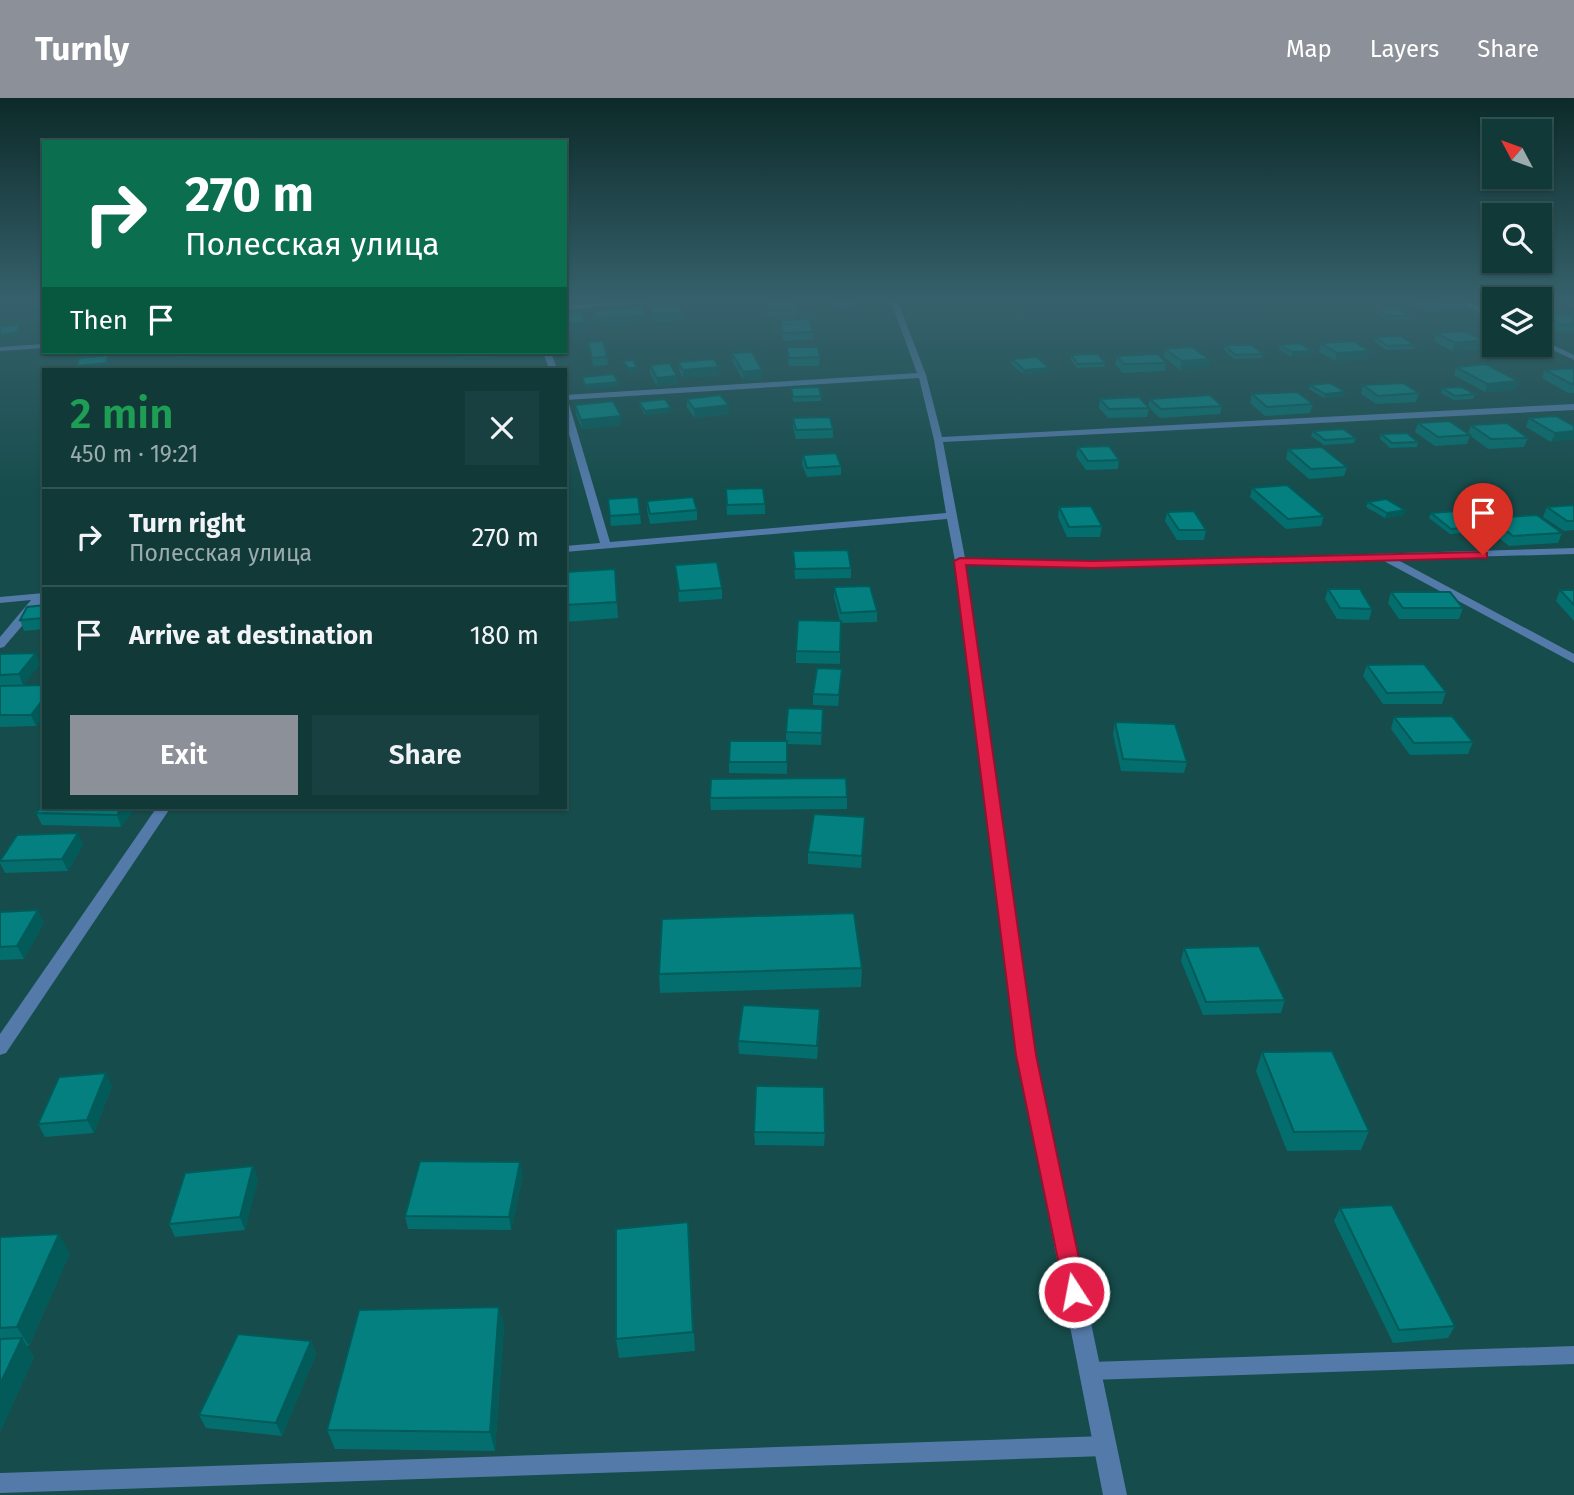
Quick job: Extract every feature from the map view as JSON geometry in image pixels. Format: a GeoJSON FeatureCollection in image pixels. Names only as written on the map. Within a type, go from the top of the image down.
{"type":"FeatureCollection","features":[{"type":"Feature","properties":{"kind":"street"},"geometry":{"type":"LineString","coordinates":[[918,364],[938,440],[960,561],[1026,1055],[1115,1495]]}},
{"type":"Feature","properties":{"kind":"street"},"geometry":{"type":"LineString","coordinates":[[567,398],[922,374]]}},
{"type":"Feature","properties":{"kind":"street"},"geometry":{"type":"LineString","coordinates":[[938,440],[1574,407]]}},
{"type":"Feature","properties":{"kind":"street"},"geometry":{"type":"LineString","coordinates":[[567,411],[606,545]]}},
{"type":"Feature","properties":{"kind":"street"},"geometry":{"type":"LineString","coordinates":[[567,549],[951,516]]}},
{"type":"Feature","properties":{"kind":"street"},"geometry":{"type":"LineString","coordinates":[[960,561],[1093,565],[1574,551]]}},
{"type":"Feature","properties":{"kind":"street"},"geometry":{"type":"LineString","coordinates":[[1386,558],[1574,659]]}},
{"type":"Feature","properties":{"kind":"street"},"geometry":{"type":"LineString","coordinates":[[0,600],[42,596]]}},
{"type":"Feature","properties":{"kind":"street"},"geometry":{"type":"LineString","coordinates":[[0,644],[42,596]]}},
{"type":"Feature","properties":{"kind":"street"},"geometry":{"type":"LineString","coordinates":[[0,1048],[163,809]]}},
{"type":"Feature","properties":{"kind":"lane"},"geometry":{"type":"LineString","coordinates":[[1090,1371],[1574,1355]]}},
{"type":"Feature","properties":{"kind":"lane"},"geometry":{"type":"LineString","coordinates":[[0,1483],[1105,1446]]}},
{"type":"Feature","properties":{"kind":"building"},"geometry":{"type":"Polygon","coordinates":[[[625,364],[635,364],[637,368],[628,368],[625,364]]]}},
{"type":"Feature","properties":{"kind":"building"},"geometry":{"type":"Polygon","coordinates":[[[671,364],[677,376],[657,378],[650,365],[671,364]]]}},
{"type":"Feature","properties":{"kind":"building"},"geometry":{"type":"Polygon","coordinates":[[[679,364],[717,364],[719,367],[683,370],[679,364]]]}},
{"type":"Feature","properties":{"kind":"building"},"geometry":{"type":"Polygon","coordinates":[[[738,364],[759,364],[762,370],[743,372],[738,364]]]}},
{"type":"Feature","properties":{"kind":"building"},"geometry":{"type":"Polygon","coordinates":[[[1018,364],[1045,364],[1049,368],[1024,370],[1018,364]]]}},
{"type":"Feature","properties":{"kind":"building"},"geometry":{"type":"Polygon","coordinates":[[[1486,364],[1518,381],[1487,384],[1456,367],[1486,364]]]}},
{"type":"Feature","properties":{"kind":"building"},"geometry":{"type":"Polygon","coordinates":[[[1574,368],[1574,384],[1545,370],[1574,368]]]}},
{"type":"Feature","properties":{"kind":"building"},"geometry":{"type":"Polygon","coordinates":[[[614,374],[618,382],[585,385],[582,377],[614,374]]]}},
{"type":"Feature","properties":{"kind":"building"},"geometry":{"type":"Polygon","coordinates":[[[1330,383],[1345,392],[1325,394],[1310,385],[1330,383]]]}},
{"type":"Feature","properties":{"kind":"building"},"geometry":{"type":"Polygon","coordinates":[[[1403,383],[1419,393],[1378,396],[1363,385],[1403,383]]]}},
{"type":"Feature","properties":{"kind":"building"},"geometry":{"type":"Polygon","coordinates":[[[819,387],[821,396],[793,397],[791,388],[819,387]]]}},
{"type":"Feature","properties":{"kind":"building"},"geometry":{"type":"Polygon","coordinates":[[[1462,387],[1475,394],[1455,396],[1442,388],[1462,387]]]}},
{"type":"Feature","properties":{"kind":"building"},"geometry":{"type":"Polygon","coordinates":[[[1297,392],[1313,404],[1267,407],[1252,394],[1297,392]]]}},
{"type":"Feature","properties":{"kind":"building"},"geometry":{"type":"Polygon","coordinates":[[[720,395],[729,405],[694,409],[687,399],[720,395]]]}},
{"type":"Feature","properties":{"kind":"building"},"geometry":{"type":"Polygon","coordinates":[[[1210,395],[1222,406],[1161,409],[1150,399],[1210,395]]]}},
{"type":"Feature","properties":{"kind":"building"},"geometry":{"type":"Polygon","coordinates":[[[1139,397],[1149,408],[1109,409],[1100,399],[1139,397]]]}},
{"type":"Feature","properties":{"kind":"building"},"geometry":{"type":"Polygon","coordinates":[[[665,399],[671,408],[645,411],[639,402],[665,399]]]}},
{"type":"Feature","properties":{"kind":"building"},"geometry":{"type":"Polygon","coordinates":[[[613,401],[621,416],[581,420],[575,405],[613,401]]]}},
{"type":"Feature","properties":{"kind":"building"},"geometry":{"type":"Polygon","coordinates":[[[1556,416],[1574,426],[1574,431],[1555,433],[1529,418],[1556,416]]]}},
{"type":"Feature","properties":{"kind":"building"},"geometry":{"type":"Polygon","coordinates":[[[830,417],[833,429],[796,430],[793,418],[830,417]]]}},
{"type":"Feature","properties":{"kind":"building"},"geometry":{"type":"Polygon","coordinates":[[[1449,421],[1470,435],[1438,437],[1418,423],[1449,421]]]}},
{"type":"Feature","properties":{"kind":"building"},"geometry":{"type":"Polygon","coordinates":[[[1507,423],[1528,438],[1491,439],[1471,425],[1507,423]]]}},
{"type":"Feature","properties":{"kind":"building"},"geometry":{"type":"Polygon","coordinates":[[[1343,429],[1356,438],[1325,440],[1313,431],[1343,429]]]}},
{"type":"Feature","properties":{"kind":"building"},"geometry":{"type":"Polygon","coordinates":[[[1407,433],[1418,442],[1392,443],[1381,434],[1407,433]]]}},
{"type":"Feature","properties":{"kind":"building"},"geometry":{"type":"Polygon","coordinates":[[[1109,446],[1119,460],[1088,461],[1078,447],[1109,446]]]}},
{"type":"Feature","properties":{"kind":"building"},"geometry":{"type":"Polygon","coordinates":[[[1322,447],[1347,467],[1311,469],[1288,449],[1322,447]]]}},
{"type":"Feature","properties":{"kind":"building"},"geometry":{"type":"Polygon","coordinates":[[[836,453],[841,466],[807,468],[803,455],[836,453]]]}},
{"type":"Feature","properties":{"kind":"building"},"geometry":{"type":"Polygon","coordinates":[[[1287,485],[1324,516],[1288,519],[1252,488],[1287,485]]]}},
{"type":"Feature","properties":{"kind":"building"},"geometry":{"type":"Polygon","coordinates":[[[763,488],[765,504],[727,505],[726,489],[763,488]]]}},
{"type":"Feature","properties":{"kind":"building"},"geometry":{"type":"Polygon","coordinates":[[[638,497],[640,514],[610,516],[608,499],[638,497]]]}},
{"type":"Feature","properties":{"kind":"building"},"geometry":{"type":"Polygon","coordinates":[[[693,497],[697,510],[650,514],[647,501],[693,497]]]}},
{"type":"Feature","properties":{"kind":"building"},"geometry":{"type":"Polygon","coordinates":[[[1386,499],[1405,510],[1387,513],[1368,502],[1386,499]]]}},
{"type":"Feature","properties":{"kind":"building"},"geometry":{"type":"Polygon","coordinates":[[[1574,505],[1574,521],[1567,521],[1547,507],[1574,505]]]}},
{"type":"Feature","properties":{"kind":"building"},"geometry":{"type":"Polygon","coordinates":[[[1091,506],[1102,526],[1069,527],[1059,507],[1091,506]]]}},
{"type":"Feature","properties":{"kind":"building"},"geometry":{"type":"Polygon","coordinates":[[[1194,511],[1206,530],[1179,530],[1167,512],[1194,511]]]}},
{"type":"Feature","properties":{"kind":"building"},"geometry":{"type":"Polygon","coordinates":[[[1457,511],[1478,527],[1451,529],[1431,513],[1457,511]]]}},
{"type":"Feature","properties":{"kind":"building"},"geometry":{"type":"Polygon","coordinates":[[[1537,515],[1562,533],[1513,536],[1490,518],[1537,515]]]}},
{"type":"Feature","properties":{"kind":"building"},"geometry":{"type":"Polygon","coordinates":[[[848,550],[851,568],[795,569],[793,551],[848,550]]]}},
{"type":"Feature","properties":{"kind":"building"},"geometry":{"type":"Polygon","coordinates":[[[717,562],[722,588],[679,591],[675,565],[717,562]]]}},
{"type":"Feature","properties":{"kind":"building"},"geometry":{"type":"Polygon","coordinates":[[[615,569],[617,602],[567,605],[567,572],[615,569]]]}},
{"type":"Feature","properties":{"kind":"building"},"geometry":{"type":"Polygon","coordinates":[[[870,586],[877,611],[841,613],[834,587],[870,586]]]}},
{"type":"Feature","properties":{"kind":"building"},"geometry":{"type":"Polygon","coordinates":[[[1328,589],[1360,589],[1372,609],[1340,608],[1328,589]]]}},
{"type":"Feature","properties":{"kind":"building"},"geometry":{"type":"Polygon","coordinates":[[[1560,590],[1574,590],[1574,605],[1560,590]]]}},
{"type":"Feature","properties":{"kind":"building"},"geometry":{"type":"Polygon","coordinates":[[[1391,592],[1450,592],[1463,608],[1403,608],[1391,592]]]}},
{"type":"Feature","properties":{"kind":"building"},"geometry":{"type":"Polygon","coordinates":[[[42,605],[42,618],[20,620],[27,607],[42,605]]]}},
{"type":"Feature","properties":{"kind":"building"},"geometry":{"type":"Polygon","coordinates":[[[798,620],[841,621],[840,652],[796,651],[798,620]]]}},
{"type":"Feature","properties":{"kind":"building"},"geometry":{"type":"Polygon","coordinates":[[[36,653],[19,674],[0,675],[0,654],[36,653]]]}},
{"type":"Feature","properties":{"kind":"building"},"geometry":{"type":"Polygon","coordinates":[[[1424,664],[1446,692],[1387,693],[1367,665],[1424,664]]]}},
{"type":"Feature","properties":{"kind":"building"},"geometry":{"type":"Polygon","coordinates":[[[817,668],[842,669],[839,695],[813,694],[817,668]]]}},
{"type":"Feature","properties":{"kind":"building"},"geometry":{"type":"Polygon","coordinates":[[[42,685],[42,701],[31,715],[0,715],[0,686],[42,685]]]}},
{"type":"Feature","properties":{"kind":"building"},"geometry":{"type":"Polygon","coordinates":[[[788,708],[823,709],[822,733],[786,732],[788,708]]]}},
{"type":"Feature","properties":{"kind":"building"},"geometry":{"type":"Polygon","coordinates":[[[1452,716],[1473,742],[1414,743],[1394,717],[1452,716]]]}},
{"type":"Feature","properties":{"kind":"building"},"geometry":{"type":"Polygon","coordinates":[[[1115,722],[1175,724],[1187,762],[1123,759],[1115,722]]]}},
{"type":"Feature","properties":{"kind":"building"},"geometry":{"type":"Polygon","coordinates":[[[730,741],[787,741],[787,762],[729,762],[730,741]]]}},
{"type":"Feature","properties":{"kind":"building"},"geometry":{"type":"Polygon","coordinates":[[[846,778],[847,797],[710,798],[711,779],[846,778]]]}},
{"type":"Feature","properties":{"kind":"building"},"geometry":{"type":"Polygon","coordinates":[[[42,806],[42,809],[121,809],[117,815],[36,813],[42,806]]]}},
{"type":"Feature","properties":{"kind":"building"},"geometry":{"type":"Polygon","coordinates":[[[814,814],[865,817],[862,856],[808,852],[814,814]]]}},
{"type":"Feature","properties":{"kind":"building"},"geometry":{"type":"Polygon","coordinates":[[[78,833],[62,859],[0,861],[17,835],[78,833]]]}},
{"type":"Feature","properties":{"kind":"building"},"geometry":{"type":"Polygon","coordinates":[[[38,910],[17,946],[0,947],[0,912],[38,910]]]}},
{"type":"Feature","properties":{"kind":"building"},"geometry":{"type":"Polygon","coordinates":[[[854,913],[862,968],[659,974],[662,919],[854,913]]]}},
{"type":"Feature","properties":{"kind":"building"},"geometry":{"type":"Polygon","coordinates":[[[1259,946],[1285,1000],[1206,1002],[1184,948],[1259,946]]]}},
{"type":"Feature","properties":{"kind":"building"},"geometry":{"type":"Polygon","coordinates":[[[743,1005],[820,1009],[817,1046],[738,1041],[743,1005]]]}},
{"type":"Feature","properties":{"kind":"building"},"geometry":{"type":"Polygon","coordinates":[[[1332,1051],[1369,1131],[1294,1132],[1262,1052],[1332,1051]]]}},
{"type":"Feature","properties":{"kind":"building"},"geometry":{"type":"Polygon","coordinates":[[[106,1073],[87,1120],[38,1124],[59,1077],[106,1073]]]}},
{"type":"Feature","properties":{"kind":"building"},"geometry":{"type":"Polygon","coordinates":[[[756,1086],[824,1087],[825,1133],[754,1132],[756,1086]]]}},
{"type":"Feature","properties":{"kind":"building"},"geometry":{"type":"Polygon","coordinates":[[[420,1161],[520,1162],[509,1217],[405,1216],[420,1161]]]}},
{"type":"Feature","properties":{"kind":"building"},"geometry":{"type":"Polygon","coordinates":[[[253,1166],[240,1217],[169,1224],[185,1173],[253,1166]]]}},
{"type":"Feature","properties":{"kind":"building"},"geometry":{"type":"Polygon","coordinates":[[[1392,1205],[1455,1326],[1399,1330],[1340,1208],[1392,1205]]]}},
{"type":"Feature","properties":{"kind":"building"},"geometry":{"type":"Polygon","coordinates":[[[688,1222],[693,1332],[616,1339],[616,1229],[688,1222]]]}},
{"type":"Feature","properties":{"kind":"building"},"geometry":{"type":"Polygon","coordinates":[[[59,1234],[17,1327],[0,1328],[0,1237],[59,1234]]]}},
{"type":"Feature","properties":{"kind":"building"},"geometry":{"type":"Polygon","coordinates":[[[499,1307],[490,1432],[327,1430],[359,1310],[499,1307]]]}},
{"type":"Feature","properties":{"kind":"building"},"geometry":{"type":"Polygon","coordinates":[[[238,1334],[311,1341],[276,1423],[199,1415],[238,1334]]]}},
{"type":"Feature","properties":{"kind":"building"},"geometry":{"type":"Polygon","coordinates":[[[22,1338],[0,1384],[0,1339],[22,1338]]]}},
{"type":"Feature","properties":{"kind":"route"},"geometry":{"type":"LineString","coordinates":[[1074,1292],[1026,1055],[960,561],[1093,565],[1483,555]]}}]}
